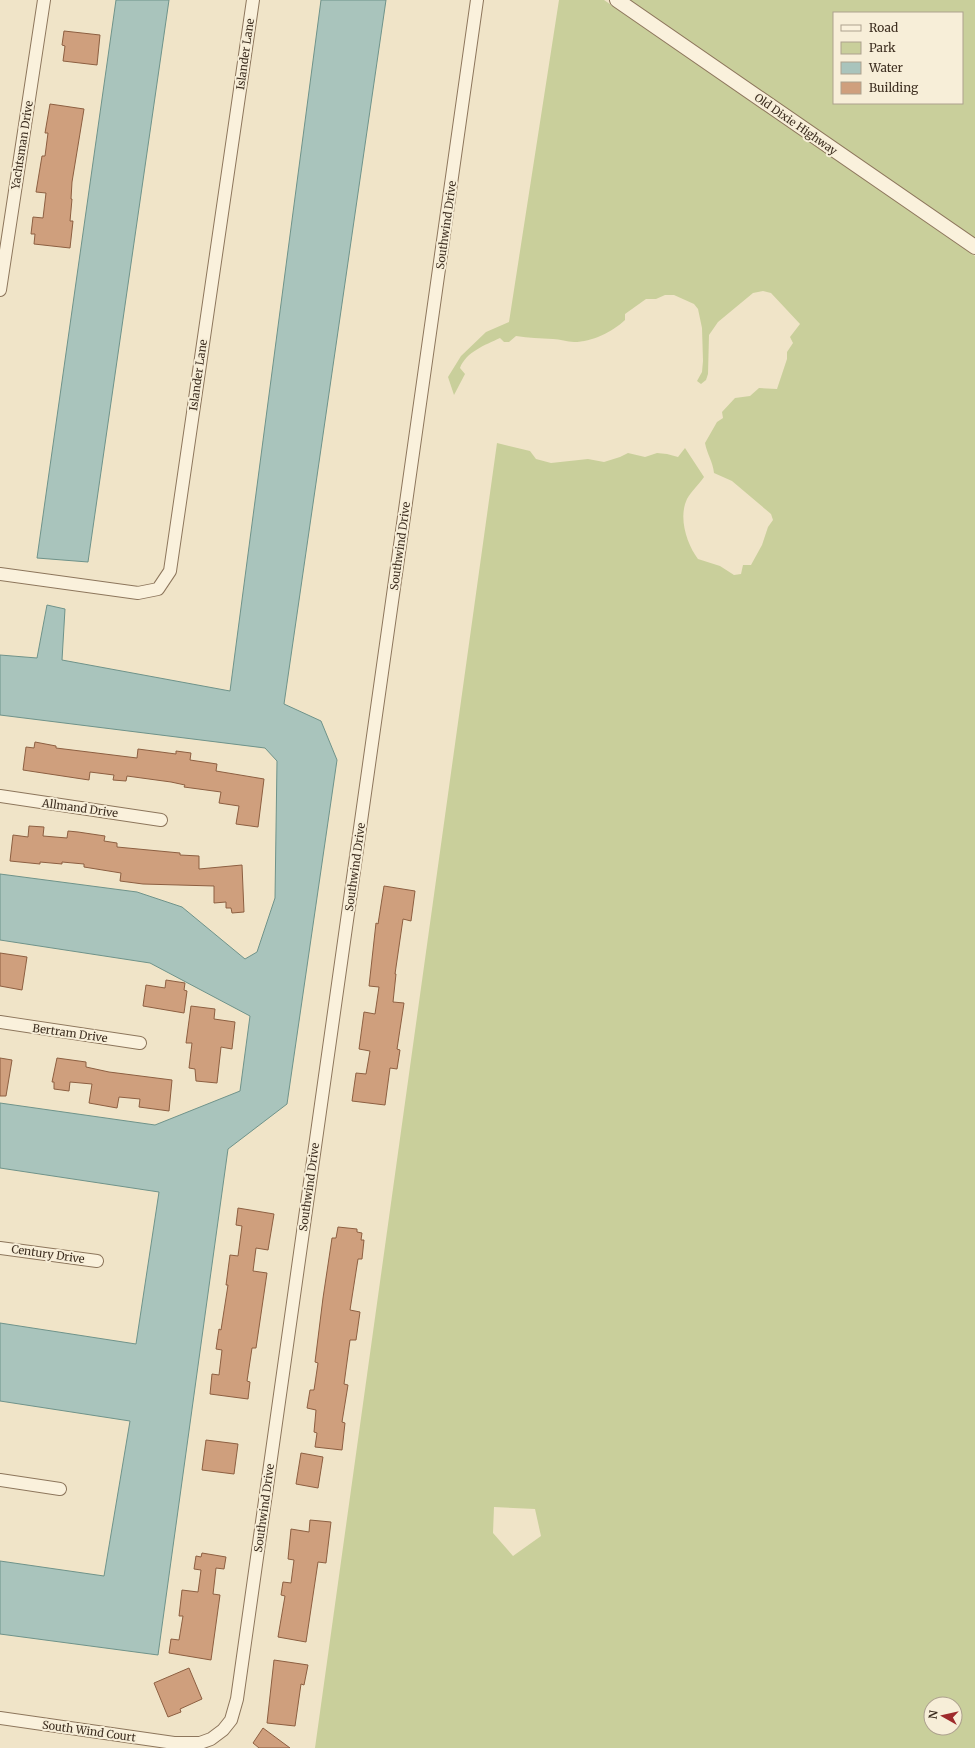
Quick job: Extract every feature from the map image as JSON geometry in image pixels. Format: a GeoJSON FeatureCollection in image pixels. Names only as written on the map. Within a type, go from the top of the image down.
{"type":"FeatureCollection","features":[{"type":"Feature","properties":{"kind":"street","name":"Yachtsman Drive"},"geometry":{"type":"LineString","coordinates":[[0,290],[44,0]]}},
{"type":"Feature","properties":{"kind":"street","name":"Islander Lane"},"geometry":{"type":"LineString","coordinates":[[0,574],[138,593],[158,589],[170,571],[253,0]]}},
{"type":"Feature","properties":{"kind":"street","name":"Southwind Drive"},"geometry":{"type":"LineString","coordinates":[[223,1730],[231,1720],[237,1698],[477,0]]}},
{"type":"Feature","properties":{"kind":"street","name":"Old Dixie Highway"},"geometry":{"type":"LineString","coordinates":[[617,0],[975,248]]}},
{"type":"Feature","properties":{"kind":"street","name":"Allmand Drive"},"geometry":{"type":"LineString","coordinates":[[0,796],[161,820]]}},
{"type":"Feature","properties":{"kind":"street","name":"Bertram Drive"},"geometry":{"type":"LineString","coordinates":[[0,1022],[140,1043]]}},
{"type":"Feature","properties":{"kind":"street","name":"Century Drive"},"geometry":{"type":"LineString","coordinates":[[0,1248],[97,1261]]}},
{"type":"Feature","properties":{"kind":"street"},"geometry":{"type":"LineString","coordinates":[[0,1480],[60,1489]]}},
{"type":"Feature","properties":{"kind":"street","name":"South Wind Court"},"geometry":{"type":"LineString","coordinates":[[0,1718],[174,1743],[200,1743],[211,1739],[223,1730]]}},
{"type":"Feature","properties":{"kind":"green space"},"geometry":{"type":"Polygon","coordinates":[[[559,0],[604,0],[975,256],[975,1748],[315,1748],[497,443],[530,451],[536,459],[551,463],[588,459],[604,462],[628,453],[645,457],[657,453],[678,457],[685,448],[704,477],[689,496],[684,506],[683,514],[685,530],[690,546],[698,559],[720,566],[734,575],[741,574],[743,565],[751,565],[762,545],[768,527],[773,520],[771,514],[732,481],[714,473],[705,443],[717,422],[723,418],[722,412],[735,398],[750,396],[759,388],[777,389],[787,359],[787,352],[793,343],[790,337],[800,324],[771,293],[763,291],[753,293],[718,322],[709,335],[708,374],[706,380],[701,384],[697,381],[702,372],[703,361],[702,328],[698,309],[694,304],[674,295],[665,295],[656,299],[646,299],[625,314],[625,320],[614,328],[601,336],[581,342],[516,336],[509,342],[504,342],[500,338],[488,343],[471,353],[463,362],[460,368],[465,374],[454,395],[448,377],[461,356],[486,332],[509,322],[559,0]],[[494,1507],[493,1533],[513,1556],[541,1536],[535,1509],[494,1507]]]}},
{"type":"Feature","properties":{"kind":"green space"},"geometry":{"type":"Polygon","coordinates":[[[629,0],[975,0],[975,239],[629,0]]]}},
{"type":"Feature","properties":{"kind":"water"},"geometry":{"type":"Polygon","coordinates":[[[116,0],[169,0],[88,562],[37,558],[116,0]]]}},
{"type":"Feature","properties":{"kind":"water"},"geometry":{"type":"Polygon","coordinates":[[[321,0],[386,0],[284,704],[321,721],[337,760],[287,1104],[228,1149],[158,1655],[0,1634],[0,1561],[104,1576],[130,1421],[0,1401],[0,1323],[136,1344],[159,1192],[0,1168],[0,1103],[155,1125],[240,1091],[250,1016],[150,963],[0,940],[0,874],[137,892],[182,907],[245,959],[257,952],[275,898],[277,761],[265,748],[0,715],[0,655],[37,658],[47,605],[65,609],[62,660],[230,691],[321,0]]]}},
{"type":"Feature","properties":{"kind":"building"},"geometry":{"type":"Polygon","coordinates":[[[64,31],[100,35],[97,65],[63,61],[65,46],[62,45],[64,31]]]}},
{"type":"Feature","properties":{"kind":"building"},"geometry":{"type":"Polygon","coordinates":[[[50,104],[84,109],[72,182],[70,221],[73,221],[70,248],[34,244],[35,234],[31,234],[33,217],[43,218],[46,193],[36,192],[42,156],[45,156],[48,133],[45,133],[50,104]]]}},
{"type":"Feature","properties":{"kind":"building"},"geometry":{"type":"Polygon","coordinates":[[[35,742],[56,746],[56,748],[137,758],[138,749],[176,754],[176,751],[191,753],[190,760],[217,764],[216,771],[264,779],[258,827],[236,824],[239,806],[219,803],[221,792],[184,787],[185,785],[171,782],[127,776],[126,781],[113,780],[114,775],[90,772],[89,780],[23,770],[26,747],[34,748],[35,742]]]}},
{"type":"Feature","properties":{"kind":"building"},"geometry":{"type":"Polygon","coordinates":[[[29,826],[44,827],[43,836],[67,838],[68,831],[78,832],[105,836],[104,841],[117,843],[117,847],[199,856],[199,869],[242,865],[244,912],[232,913],[231,908],[226,908],[226,902],[214,903],[214,886],[143,884],[120,881],[121,873],[84,867],[84,864],[40,862],[40,864],[10,861],[13,835],[28,837],[29,826]]]}},
{"type":"Feature","properties":{"kind":"building"},"geometry":{"type":"Polygon","coordinates":[[[384,886],[415,891],[411,921],[403,919],[395,974],[393,1002],[404,1003],[397,1049],[400,1050],[397,1069],[390,1068],[385,1105],[352,1101],[356,1073],[366,1074],[370,1051],[359,1049],[364,1012],[375,1014],[379,987],[369,986],[376,923],[378,924],[384,886]]]}},
{"type":"Feature","properties":{"kind":"building"},"geometry":{"type":"Polygon","coordinates":[[[0,953],[27,957],[22,990],[0,986],[0,953]]]}},
{"type":"Feature","properties":{"kind":"building"},"geometry":{"type":"Polygon","coordinates":[[[166,980],[185,983],[184,990],[187,991],[184,1013],[143,1006],[146,985],[165,988],[166,980]]]}},
{"type":"Feature","properties":{"kind":"building"},"geometry":{"type":"Polygon","coordinates":[[[191,1006],[215,1009],[214,1019],[235,1022],[232,1049],[221,1047],[217,1083],[196,1081],[195,1069],[189,1068],[192,1043],[186,1043],[191,1006]]]}},
{"type":"Feature","properties":{"kind":"building"},"geometry":{"type":"Polygon","coordinates":[[[0,1058],[12,1060],[6,1096],[0,1096],[0,1058]]]}},
{"type":"Feature","properties":{"kind":"building"},"geometry":{"type":"Polygon","coordinates":[[[57,1058],[86,1062],[86,1067],[109,1072],[172,1080],[169,1111],[139,1107],[140,1099],[119,1097],[117,1108],[89,1103],[92,1084],[70,1082],[69,1091],[54,1089],[54,1082],[52,1082],[57,1058]]]}},
{"type":"Feature","properties":{"kind":"building"},"geometry":{"type":"Polygon","coordinates":[[[238,1208],[274,1214],[268,1250],[256,1248],[253,1271],[267,1273],[256,1348],[252,1348],[247,1381],[250,1382],[248,1399],[210,1394],[212,1374],[219,1375],[222,1350],[216,1349],[219,1329],[221,1330],[228,1285],[226,1285],[230,1255],[238,1256],[242,1226],[236,1225],[238,1208]]]}},
{"type":"Feature","properties":{"kind":"building"},"geometry":{"type":"Polygon","coordinates":[[[338,1227],[357,1229],[357,1232],[362,1233],[361,1240],[364,1240],[362,1259],[358,1259],[350,1310],[360,1312],[356,1340],[350,1340],[344,1384],[348,1385],[342,1422],[345,1423],[342,1450],[315,1447],[317,1433],[314,1432],[316,1410],[307,1408],[310,1390],[314,1390],[318,1363],[315,1362],[332,1238],[336,1238],[338,1227]]]}},
{"type":"Feature","properties":{"kind":"building"},"geometry":{"type":"Polygon","coordinates":[[[206,1440],[238,1444],[234,1474],[202,1470],[206,1440]]]}},
{"type":"Feature","properties":{"kind":"building"},"geometry":{"type":"Polygon","coordinates":[[[301,1453],[323,1457],[318,1488],[296,1484],[301,1453]]]}},
{"type":"Feature","properties":{"kind":"building"},"geometry":{"type":"Polygon","coordinates":[[[310,1520],[331,1522],[326,1563],[318,1562],[306,1642],[278,1637],[285,1596],[281,1595],[283,1582],[291,1583],[294,1560],[288,1559],[291,1529],[309,1532],[310,1520]]]}},
{"type":"Feature","properties":{"kind":"building"},"geometry":{"type":"Polygon","coordinates":[[[202,1553],[226,1557],[224,1569],[216,1568],[213,1594],[220,1595],[211,1660],[169,1653],[171,1639],[179,1640],[183,1616],[179,1616],[182,1590],[198,1592],[201,1570],[194,1569],[196,1556],[201,1557],[202,1553]]]}},
{"type":"Feature","properties":{"kind":"building"},"geometry":{"type":"Polygon","coordinates":[[[274,1660],[308,1665],[304,1685],[301,1684],[295,1726],[267,1723],[274,1660]]]}},
{"type":"Feature","properties":{"kind":"building"},"geometry":{"type":"Polygon","coordinates":[[[189,1668],[202,1699],[180,1709],[181,1712],[168,1717],[154,1683],[189,1668]]]}},
{"type":"Feature","properties":{"kind":"building"},"geometry":{"type":"Polygon","coordinates":[[[263,1728],[290,1748],[259,1748],[253,1743],[263,1728]]]}}]}
